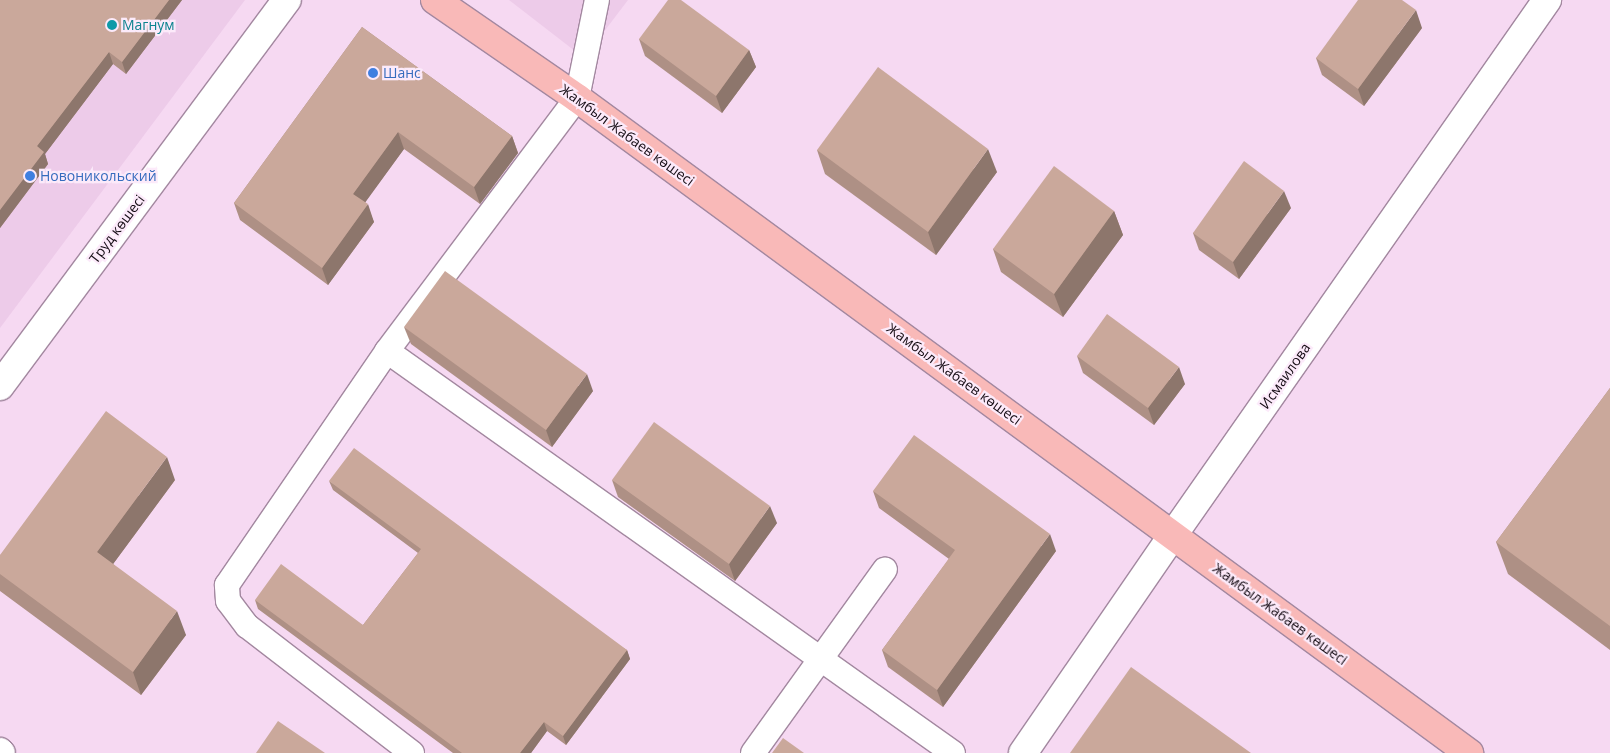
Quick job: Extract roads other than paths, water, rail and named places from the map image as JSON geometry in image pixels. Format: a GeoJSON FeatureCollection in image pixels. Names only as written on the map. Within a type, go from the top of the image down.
{"type":"FeatureCollection","features":[{"type":"Feature","properties":{"kind":"main road","name":"Жамбыл Жабаев көшесі"},"geometry":{"type":"LineString","coordinates":[[435,0],[577,98],[1469,753]]}},
{"type":"Feature","properties":{"kind":"street","name":"Труд көшесі"},"geometry":{"type":"LineString","coordinates":[[0,386],[287,0]]}},
{"type":"Feature","properties":{"kind":"street","name":"Исмаилова"},"geometry":{"type":"LineString","coordinates":[[1023,753],[1547,0]]}},
{"type":"Feature","properties":{"kind":"lane"},"geometry":{"type":"LineString","coordinates":[[412,753],[247,626],[228,601],[227,584],[387,351],[577,98],[597,0]]}},
{"type":"Feature","properties":{"kind":"lane"},"geometry":{"type":"LineString","coordinates":[[387,351],[953,753]]}},
{"type":"Feature","properties":{"kind":"lane"},"geometry":{"type":"LineString","coordinates":[[754,753],[885,569]]}},
{"type":"Feature","properties":{"kind":"place","name":"Магнум"},"geometry":{"type":"Point","coordinates":[112,25]}},
{"type":"Feature","properties":{"kind":"place","name":"Шанс"},"geometry":{"type":"Point","coordinates":[373,73]}},
{"type":"Feature","properties":{"kind":"place","name":"Новоникольский"},"geometry":{"type":"Point","coordinates":[30,176]}}]}
